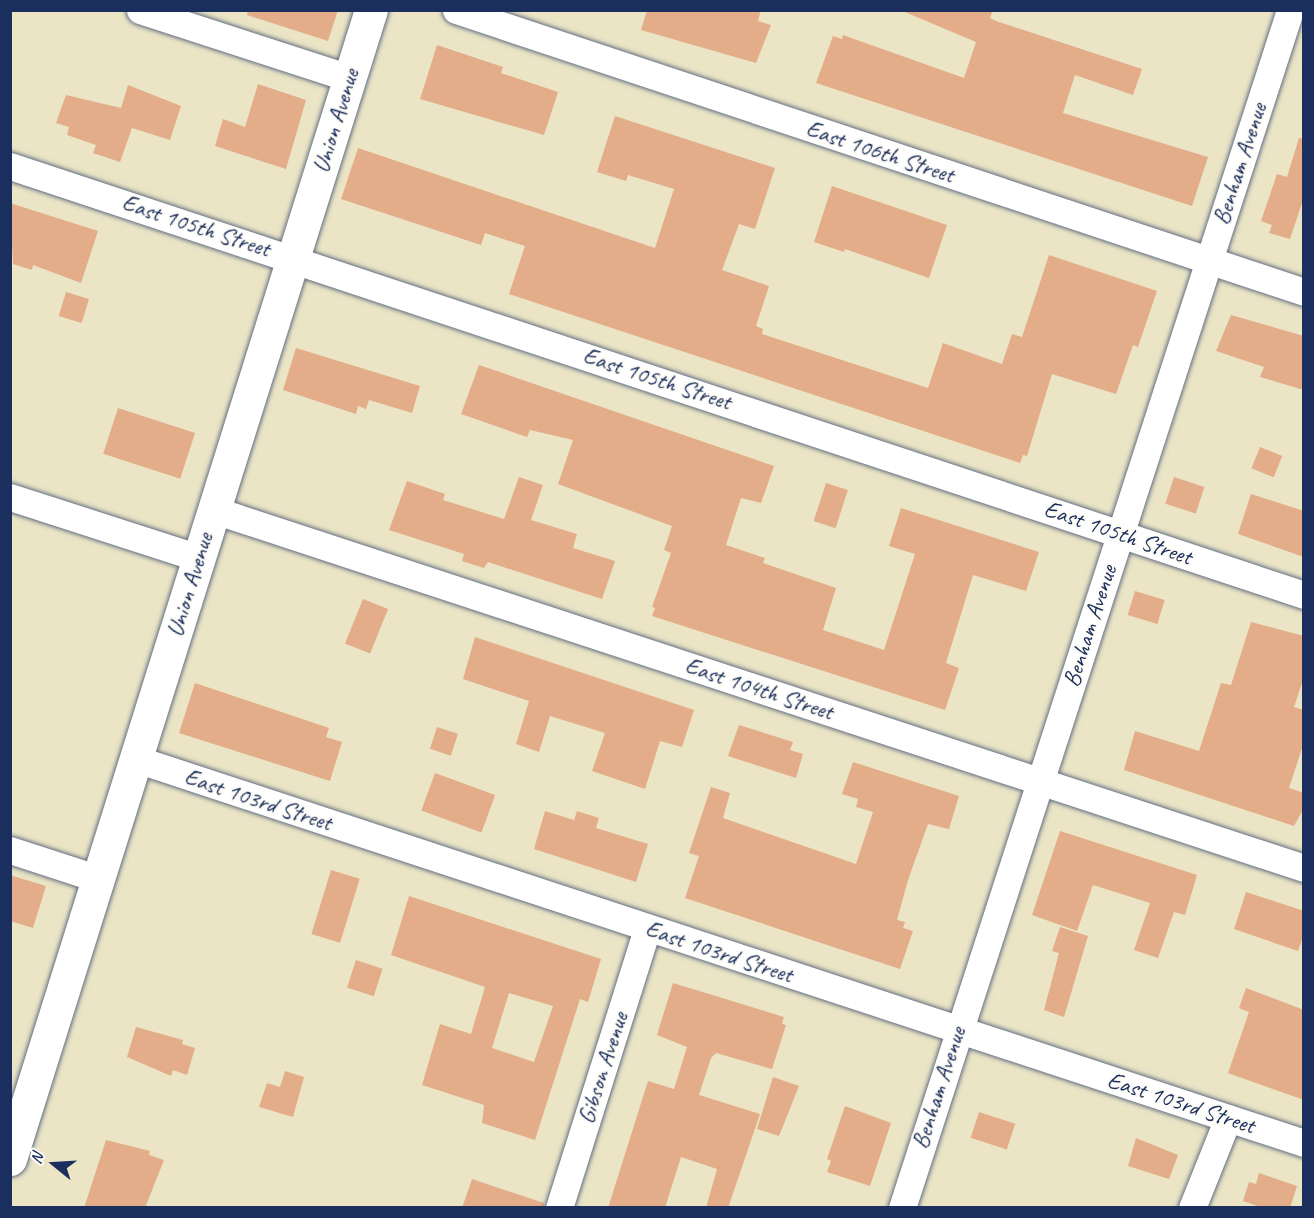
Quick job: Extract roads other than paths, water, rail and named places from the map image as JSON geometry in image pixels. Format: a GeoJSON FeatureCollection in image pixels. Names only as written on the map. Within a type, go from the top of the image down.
{"type":"FeatureCollection","features":[{"type":"Feature","properties":{"kind":"main road","name":"Union Avenue"},"geometry":{"type":"LineString","coordinates":[[10,1159],[371,10]]}},
{"type":"Feature","properties":{"kind":"street"},"geometry":{"type":"LineString","coordinates":[[140,10],[349,78]]}},
{"type":"Feature","properties":{"kind":"street","name":"East 106th Street"},"geometry":{"type":"LineString","coordinates":[[456,10],[1304,292]]}},
{"type":"Feature","properties":{"kind":"street","name":"Benham Avenue"},"geometry":{"type":"LineString","coordinates":[[902,1208],[957,1030],[1040,782],[1290,10]]}},
{"type":"Feature","properties":{"kind":"street","name":"East 105th Street"},"geometry":{"type":"LineString","coordinates":[[10,166],[1304,595]]}},
{"type":"Feature","properties":{"kind":"street"},"geometry":{"type":"LineString","coordinates":[[10,497],[199,558]]}},
{"type":"Feature","properties":{"kind":"street","name":"East 104th Street"},"geometry":{"type":"LineString","coordinates":[[214,510],[1304,868]]}},
{"type":"Feature","properties":{"kind":"street","name":"East 103rd Street"},"geometry":{"type":"LineString","coordinates":[[136,759],[647,929],[1304,1143]]}},
{"type":"Feature","properties":{"kind":"street"},"geometry":{"type":"LineString","coordinates":[[10,850],[99,879]]}},
{"type":"Feature","properties":{"kind":"street","name":"Gibson Avenue"},"geometry":{"type":"LineString","coordinates":[[559,1208],[647,929]]}},
{"type":"Feature","properties":{"kind":"street"},"geometry":{"type":"LineString","coordinates":[[1192,1208],[1228,1118]]}}]}
